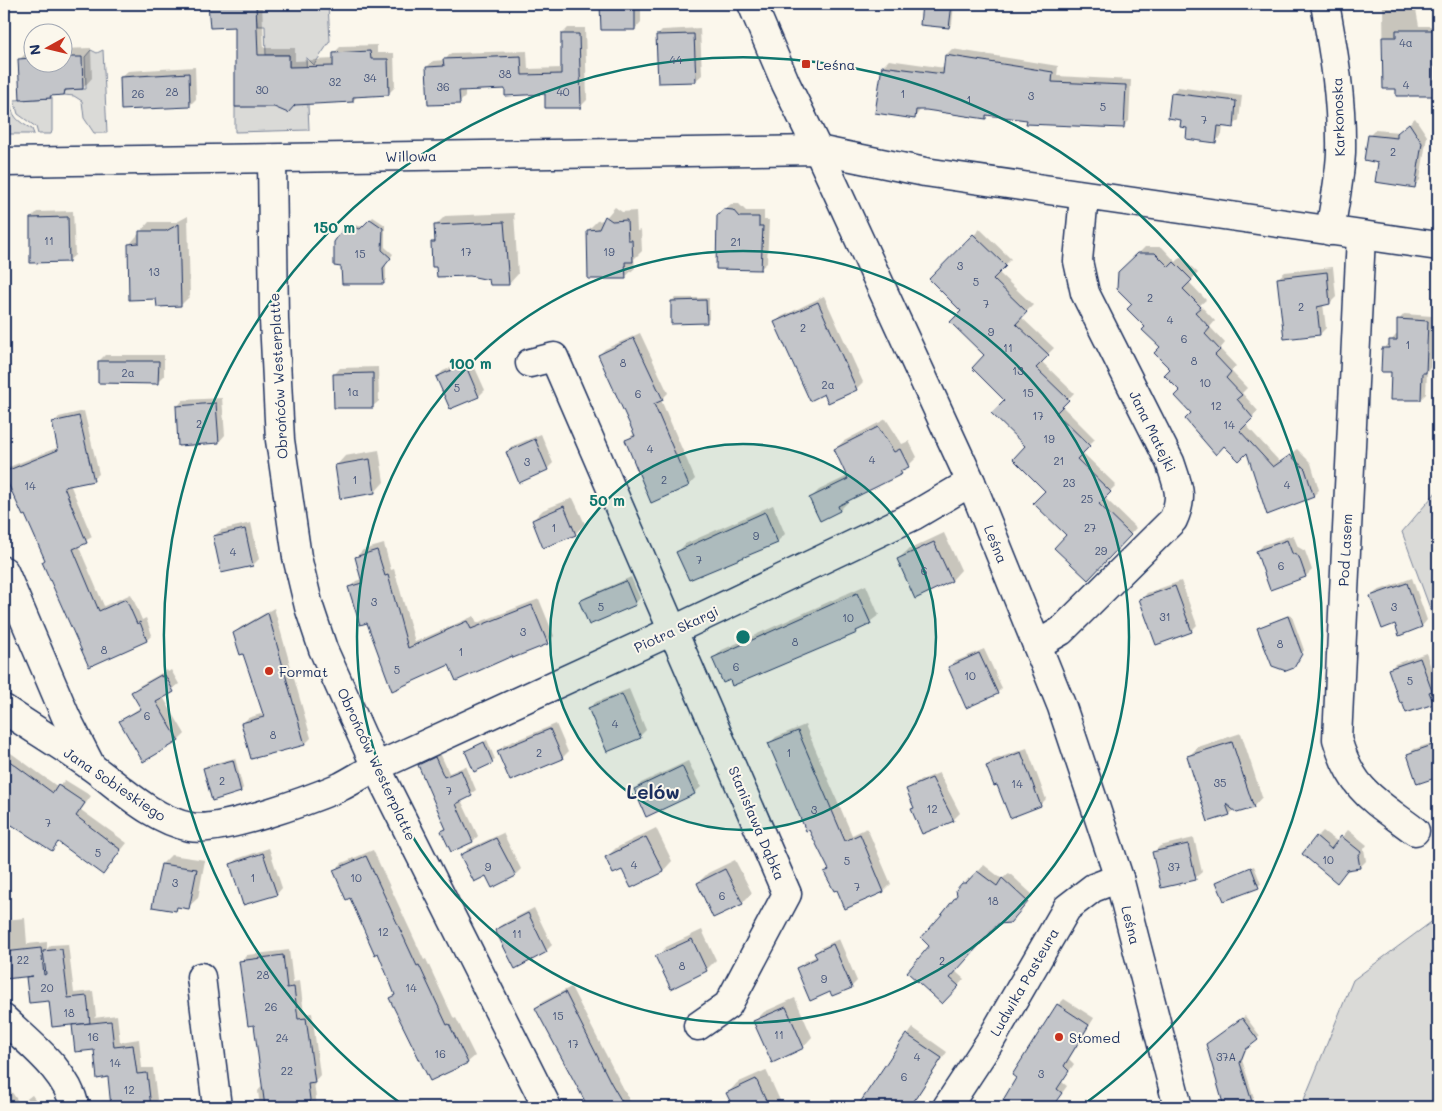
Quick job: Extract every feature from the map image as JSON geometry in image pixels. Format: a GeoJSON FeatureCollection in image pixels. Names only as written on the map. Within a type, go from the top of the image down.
{"type":"FeatureCollection","features":[{"type":"Feature","properties":{"kind":"street","name":"Leśna"},"geometry":{"type":"LineString","coordinates":[[752,4],[786,84],[971,482],[1062,707],[1119,878],[1178,1107]]}},
{"type":"Feature","properties":{"kind":"street","name":"Karkonoska"},"geometry":{"type":"LineString","coordinates":[[1325,4],[1339,86],[1341,116],[1341,154],[1330,231]]}},
{"type":"Feature","properties":{"kind":"street","name":"Willowa"},"geometry":{"type":"LineString","coordinates":[[4,162],[818,150]]}},
{"type":"Feature","properties":{"kind":"street"},"geometry":{"type":"LineString","coordinates":[[818,150],[910,169],[1084,196],[1438,246]]}},
{"type":"Feature","properties":{"kind":"street","name":"Obrońców Westerplatte"},"geometry":{"type":"LineString","coordinates":[[272,159],[274,320],[280,440],[297,557],[323,649],[376,767],[547,1107]]}},
{"type":"Feature","properties":{"kind":"street","name":"Jana Matejki"},"geometry":{"type":"LineString","coordinates":[[1037,645],[1060,631],[1173,520],[1180,505],[1179,488],[1170,462],[1085,292],[1078,261],[1084,196]]}},
{"type":"Feature","properties":{"kind":"street","name":"Pod Lasem"},"geometry":{"type":"LineString","coordinates":[[1361,236],[1337,739],[1344,763],[1361,791],[1415,832]]}},
{"type":"Feature","properties":{"kind":"street"},"geometry":{"type":"LineString","coordinates":[[530,363],[554,357],[674,630]]}},
{"type":"Feature","properties":{"kind":"street","name":"Piotra Skargi"},"geometry":{"type":"LineString","coordinates":[[376,767],[674,630],[915,515],[971,482]]}},
{"type":"Feature","properties":{"kind":"street"},"geometry":{"type":"LineString","coordinates":[[5,576],[66,717],[92,767]]}},
{"type":"Feature","properties":{"kind":"street","name":"Stanisława Dąbka"},"geometry":{"type":"LineString","coordinates":[[674,630],[787,894],[728,1005],[698,1026]]}},
{"type":"Feature","properties":{"kind":"street","name":"Jana Sobieskiego"},"geometry":{"type":"LineString","coordinates":[[4,709],[92,767],[129,796],[168,820],[191,827],[215,828],[279,809],[341,786],[376,767]]}},
{"type":"Feature","properties":{"kind":"street","name":"Ludwika Pasteura"},"geometry":{"type":"LineString","coordinates":[[947,1107],[989,1043],[1067,908],[1093,888],[1119,878]]}},
{"type":"Feature","properties":{"kind":"street"},"geometry":{"type":"LineString","coordinates":[[201,977],[217,1107]]}},
{"type":"Feature","properties":{"kind":"street"},"geometry":{"type":"LineString","coordinates":[[4,1019],[55,1069],[71,1090],[75,1107]]}},
{"type":"Feature","properties":{"kind":"shaded area"},"geometry":{"type":"Polygon","coordinates":[[[256,4],[328,4],[330,41],[314,65],[306,57],[309,130],[235,132],[235,107],[280,106],[289,99],[289,55],[266,55],[265,26],[257,26],[256,4]]]}},
{"type":"Feature","properties":{"kind":"shaded area"},"geometry":{"type":"Polygon","coordinates":[[[91,50],[97,53],[103,50],[107,133],[94,133],[84,118],[82,101],[74,96],[64,95],[65,90],[86,89],[85,57],[91,50]]]}},
{"type":"Feature","properties":{"kind":"shaded area"},"geometry":{"type":"Polygon","coordinates":[[[52,98],[51,134],[38,134],[36,127],[18,114],[14,100],[52,98]]]}},
{"type":"Feature","properties":{"kind":"shaded area"},"geometry":{"type":"Polygon","coordinates":[[[10,100],[12,111],[16,118],[32,129],[34,134],[9,134],[7,101],[10,100]]]}},
{"type":"Feature","properties":{"kind":"shaded area"},"geometry":{"type":"Polygon","coordinates":[[[1438,490],[1438,630],[1402,532],[1438,490]]]}},
{"type":"Feature","properties":{"kind":"shaded area"},"geometry":{"type":"Polygon","coordinates":[[[1438,917],[1438,1107],[1301,1107],[1353,980],[1438,917]]]}},
{"type":"Feature","properties":{"kind":"building"},"geometry":{"type":"Polygon","coordinates":[[[208,4],[256,4],[258,55],[289,55],[289,67],[333,66],[333,53],[370,51],[371,59],[388,59],[389,95],[353,97],[353,102],[295,105],[288,113],[274,107],[235,107],[235,27],[210,28],[208,4]]]}},
{"type":"Feature","properties":{"kind":"building"},"geometry":{"type":"Polygon","coordinates":[[[600,4],[635,4],[635,30],[601,30],[600,4]]]}},
{"type":"Feature","properties":{"kind":"building"},"geometry":{"type":"Polygon","coordinates":[[[922,4],[952,4],[949,28],[920,25],[922,4]]]}},
{"type":"Feature","properties":{"kind":"building"},"geometry":{"type":"Polygon","coordinates":[[[1396,30],[1433,30],[1434,96],[1396,96],[1396,89],[1383,89],[1382,37],[1396,37],[1396,30]]]}},
{"type":"Feature","properties":{"kind":"building"},"geometry":{"type":"Polygon","coordinates":[[[561,34],[579,34],[581,108],[545,108],[545,94],[505,96],[505,89],[459,91],[460,104],[428,105],[426,67],[444,66],[443,59],[521,56],[522,75],[561,74],[561,34]]]}},
{"type":"Feature","properties":{"kind":"building"},"geometry":{"type":"Polygon","coordinates":[[[694,34],[696,82],[658,83],[656,35],[694,34]]]}},
{"type":"Feature","properties":{"kind":"building"},"geometry":{"type":"Polygon","coordinates":[[[945,55],[1053,72],[1052,82],[1126,85],[1124,128],[1026,124],[1027,120],[986,115],[986,119],[926,110],[916,110],[915,119],[875,113],[882,66],[943,74],[945,55]]]}},
{"type":"Feature","properties":{"kind":"building"},"geometry":{"type":"Polygon","coordinates":[[[72,57],[82,57],[83,89],[65,90],[64,95],[50,96],[51,98],[20,100],[18,59],[22,59],[22,72],[72,72],[72,57]]]}},
{"type":"Feature","properties":{"kind":"building"},"geometry":{"type":"Polygon","coordinates":[[[189,73],[190,107],[121,110],[120,77],[189,73]]]}},
{"type":"Feature","properties":{"kind":"building"},"geometry":{"type":"Polygon","coordinates":[[[1171,93],[1236,101],[1234,128],[1218,126],[1216,143],[1186,139],[1187,128],[1180,127],[1181,120],[1168,118],[1171,93]]]}},
{"type":"Feature","properties":{"kind":"building"},"geometry":{"type":"Polygon","coordinates":[[[1409,123],[1422,143],[1415,188],[1375,182],[1378,163],[1364,160],[1368,135],[1397,138],[1397,133],[1409,123]]]}},
{"type":"Feature","properties":{"kind":"building"},"geometry":{"type":"Polygon","coordinates":[[[723,209],[733,210],[739,217],[759,217],[759,226],[763,226],[761,270],[716,269],[717,216],[723,209]]]}},
{"type":"Feature","properties":{"kind":"building"},"geometry":{"type":"Polygon","coordinates":[[[605,216],[612,221],[627,220],[628,240],[632,240],[633,262],[625,262],[626,279],[588,279],[587,230],[599,229],[605,216]]]}},
{"type":"Feature","properties":{"kind":"building"},"geometry":{"type":"Polygon","coordinates":[[[68,217],[69,262],[30,263],[30,218],[68,217]]]}},
{"type":"Feature","properties":{"kind":"building"},"geometry":{"type":"Polygon","coordinates":[[[370,219],[383,228],[382,250],[391,258],[383,268],[384,284],[342,284],[341,267],[334,266],[334,242],[345,226],[360,229],[370,219]]]}},
{"type":"Feature","properties":{"kind":"building"},"geometry":{"type":"Polygon","coordinates":[[[504,222],[509,285],[490,285],[489,280],[470,276],[437,277],[436,267],[432,267],[431,242],[435,242],[434,225],[504,222]]]}},
{"type":"Feature","properties":{"kind":"building"},"geometry":{"type":"Polygon","coordinates":[[[179,224],[181,306],[157,307],[156,299],[129,300],[128,244],[139,243],[139,231],[166,231],[179,224]]]}},
{"type":"Feature","properties":{"kind":"building"},"geometry":{"type":"Polygon","coordinates":[[[973,234],[1006,266],[993,279],[1027,312],[1016,324],[1049,355],[1036,368],[1069,400],[1056,413],[1090,446],[1077,459],[1111,492],[1099,504],[1131,535],[1088,580],[1054,548],[1066,535],[1033,503],[1045,491],[1013,459],[1025,446],[991,413],[1004,400],[972,368],[984,355],[950,322],[961,311],[929,279],[973,234]]]}},
{"type":"Feature","properties":{"kind":"building"},"geometry":{"type":"Polygon","coordinates":[[[1138,253],[1155,253],[1169,267],[1174,262],[1192,280],[1183,289],[1201,307],[1195,312],[1210,328],[1205,334],[1220,350],[1215,355],[1231,372],[1226,378],[1242,395],[1237,399],[1253,418],[1240,431],[1273,467],[1290,455],[1305,469],[1314,497],[1267,515],[1247,453],[1239,461],[1224,446],[1216,455],[1185,419],[1191,413],[1175,396],[1180,391],[1164,375],[1170,369],[1154,353],[1160,347],[1142,330],[1145,327],[1127,309],[1132,304],[1117,289],[1118,272],[1138,253]]]}},
{"type":"Feature","properties":{"kind":"building"},"geometry":{"type":"Polygon","coordinates":[[[1327,272],[1330,304],[1317,307],[1320,335],[1284,339],[1277,278],[1327,272]]]}},
{"type":"Feature","properties":{"kind":"building"},"geometry":{"type":"Polygon","coordinates":[[[706,300],[707,323],[671,324],[671,301],[706,300]]]}},
{"type":"Feature","properties":{"kind":"building"},"geometry":{"type":"Polygon","coordinates":[[[818,302],[857,390],[828,403],[824,394],[810,401],[774,322],[818,302]]]}},
{"type":"Feature","properties":{"kind":"building"},"geometry":{"type":"Polygon","coordinates":[[[1397,319],[1428,321],[1426,373],[1422,373],[1421,400],[1390,400],[1391,372],[1381,372],[1382,348],[1389,348],[1389,340],[1397,340],[1397,319]]]}},
{"type":"Feature","properties":{"kind":"building"},"geometry":{"type":"Polygon","coordinates":[[[634,338],[663,400],[654,404],[689,486],[651,503],[625,440],[635,436],[598,355],[634,338]]]}},
{"type":"Feature","properties":{"kind":"building"},"geometry":{"type":"Polygon","coordinates":[[[98,361],[159,361],[158,384],[98,383],[98,361]]]}},
{"type":"Feature","properties":{"kind":"building"},"geometry":{"type":"Polygon","coordinates":[[[465,364],[479,397],[450,409],[436,377],[465,364]]]}},
{"type":"Feature","properties":{"kind":"building"},"geometry":{"type":"Polygon","coordinates":[[[373,373],[373,408],[334,408],[333,374],[373,373]]]}},
{"type":"Feature","properties":{"kind":"building"},"geometry":{"type":"Polygon","coordinates":[[[216,403],[219,443],[178,446],[176,406],[216,403]]]}},
{"type":"Feature","properties":{"kind":"building"},"geometry":{"type":"Polygon","coordinates":[[[79,416],[94,481],[64,487],[87,543],[73,549],[99,611],[126,599],[137,624],[140,622],[147,641],[89,667],[42,562],[45,560],[25,515],[23,516],[4,475],[4,472],[58,450],[52,422],[79,416]]]}},
{"type":"Feature","properties":{"kind":"building"},"geometry":{"type":"Polygon","coordinates":[[[878,427],[894,452],[900,449],[909,467],[900,471],[902,474],[838,506],[840,511],[820,521],[809,498],[848,479],[834,449],[878,427]]]}},
{"type":"Feature","properties":{"kind":"building"},"geometry":{"type":"Polygon","coordinates":[[[535,439],[548,470],[519,483],[506,452],[535,439]]]}},
{"type":"Feature","properties":{"kind":"building"},"geometry":{"type":"Polygon","coordinates":[[[370,459],[375,493],[340,499],[335,465],[370,459]]]}},
{"type":"Feature","properties":{"kind":"building"},"geometry":{"type":"Polygon","coordinates":[[[564,506],[576,535],[543,548],[532,520],[564,506]]]}},
{"type":"Feature","properties":{"kind":"building"},"geometry":{"type":"Polygon","coordinates":[[[765,512],[778,543],[689,580],[676,552],[765,512]]]}},
{"type":"Feature","properties":{"kind":"building"},"geometry":{"type":"Polygon","coordinates":[[[245,529],[253,566],[221,573],[213,536],[245,529]]]}},
{"type":"Feature","properties":{"kind":"building"},"geometry":{"type":"Polygon","coordinates":[[[1287,540],[1292,553],[1299,557],[1306,577],[1270,590],[1256,551],[1287,540]]]}},
{"type":"Feature","properties":{"kind":"building"},"geometry":{"type":"Polygon","coordinates":[[[934,542],[952,581],[915,599],[897,559],[934,542]]]}},
{"type":"Feature","properties":{"kind":"building"},"geometry":{"type":"Polygon","coordinates":[[[377,550],[385,576],[388,575],[408,648],[467,621],[471,629],[532,605],[548,644],[513,658],[512,656],[456,681],[449,665],[392,691],[367,623],[360,625],[348,587],[362,583],[355,557],[377,550]]]}},
{"type":"Feature","properties":{"kind":"building"},"geometry":{"type":"Polygon","coordinates":[[[626,581],[636,605],[589,625],[579,601],[626,581]]]}},
{"type":"Feature","properties":{"kind":"building"},"geometry":{"type":"Polygon","coordinates":[[[1407,583],[1422,627],[1399,636],[1395,624],[1382,629],[1370,596],[1407,583]]]}},
{"type":"Feature","properties":{"kind":"building"},"geometry":{"type":"Polygon","coordinates":[[[1175,586],[1192,632],[1156,645],[1139,599],[1175,586]]]}},
{"type":"Feature","properties":{"kind":"building"},"geometry":{"type":"Polygon","coordinates":[[[857,593],[871,624],[856,631],[857,633],[732,686],[730,680],[723,683],[712,658],[857,593]]]}},
{"type":"Feature","properties":{"kind":"building"},"geometry":{"type":"Polygon","coordinates":[[[268,613],[305,745],[251,759],[241,723],[264,717],[243,654],[240,655],[233,633],[268,613]]]}},
{"type":"Feature","properties":{"kind":"building"},"geometry":{"type":"Polygon","coordinates":[[[1288,616],[1302,654],[1294,668],[1286,671],[1272,666],[1257,628],[1288,616]]]}},
{"type":"Feature","properties":{"kind":"building"},"geometry":{"type":"Polygon","coordinates":[[[979,653],[998,694],[966,708],[948,667],[979,653]]]}},
{"type":"Feature","properties":{"kind":"building"},"geometry":{"type":"Polygon","coordinates":[[[1420,658],[1432,691],[1429,692],[1434,704],[1406,713],[1402,702],[1400,703],[1388,669],[1420,658]]]}},
{"type":"Feature","properties":{"kind":"building"},"geometry":{"type":"Polygon","coordinates":[[[161,675],[161,677],[165,675],[174,692],[156,702],[179,741],[143,762],[119,721],[141,709],[131,692],[161,675]]]}},
{"type":"Feature","properties":{"kind":"building"},"geometry":{"type":"Polygon","coordinates":[[[622,694],[641,738],[607,752],[588,708],[622,694]]]}},
{"type":"Feature","properties":{"kind":"building"},"geometry":{"type":"Polygon","coordinates":[[[550,729],[563,759],[510,781],[497,751],[550,729]]]}},
{"type":"Feature","properties":{"kind":"building"},"geometry":{"type":"Polygon","coordinates":[[[798,731],[845,841],[860,834],[884,892],[845,909],[837,890],[834,891],[824,872],[829,870],[809,830],[806,831],[768,743],[798,731]]]}},
{"type":"Feature","properties":{"kind":"building"},"geometry":{"type":"Polygon","coordinates":[[[484,742],[493,763],[474,772],[465,751],[484,742]]]}},
{"type":"Feature","properties":{"kind":"building"},"geometry":{"type":"Polygon","coordinates":[[[1232,742],[1254,808],[1237,813],[1226,804],[1230,815],[1208,822],[1187,756],[1232,742]]]}},
{"type":"Feature","properties":{"kind":"building"},"geometry":{"type":"Polygon","coordinates":[[[1438,743],[1438,777],[1417,784],[1407,754],[1438,743]]]}},
{"type":"Feature","properties":{"kind":"building"},"geometry":{"type":"Polygon","coordinates":[[[1021,752],[1041,806],[1010,818],[997,785],[994,786],[986,766],[1021,752]]]}},
{"type":"Feature","properties":{"kind":"building"},"geometry":{"type":"Polygon","coordinates":[[[4,757],[53,793],[58,785],[85,803],[76,816],[121,850],[103,875],[58,842],[52,851],[4,820],[4,757]]]}},
{"type":"Feature","properties":{"kind":"building"},"geometry":{"type":"Polygon","coordinates":[[[435,757],[444,777],[461,770],[472,796],[456,804],[473,842],[451,852],[441,831],[446,829],[418,765],[435,757]]]}},
{"type":"Feature","properties":{"kind":"building"},"geometry":{"type":"Polygon","coordinates":[[[233,760],[241,792],[212,801],[203,768],[233,760]]]}},
{"type":"Feature","properties":{"kind":"building"},"geometry":{"type":"Polygon","coordinates":[[[682,766],[695,794],[646,817],[634,789],[682,766]]]}},
{"type":"Feature","properties":{"kind":"building"},"geometry":{"type":"Polygon","coordinates":[[[932,778],[954,821],[922,834],[911,809],[914,808],[906,789],[932,778]]]}},
{"type":"Feature","properties":{"kind":"building"},"geometry":{"type":"Polygon","coordinates":[[[1316,836],[1331,849],[1341,836],[1361,852],[1358,856],[1360,868],[1347,870],[1337,883],[1302,854],[1316,836]]]}},
{"type":"Feature","properties":{"kind":"building"},"geometry":{"type":"Polygon","coordinates":[[[646,837],[664,872],[631,888],[622,870],[613,874],[605,857],[646,837]]]}},
{"type":"Feature","properties":{"kind":"building"},"geometry":{"type":"Polygon","coordinates":[[[496,838],[516,876],[492,888],[486,876],[474,882],[460,855],[496,838]]]}},
{"type":"Feature","properties":{"kind":"building"},"geometry":{"type":"Polygon","coordinates":[[[1188,844],[1196,880],[1161,888],[1152,852],[1188,844]]]}},
{"type":"Feature","properties":{"kind":"building"},"geometry":{"type":"Polygon","coordinates":[[[263,853],[277,895],[243,905],[230,864],[263,853]]]}},
{"type":"Feature","properties":{"kind":"building"},"geometry":{"type":"Polygon","coordinates":[[[366,856],[417,966],[419,965],[447,1025],[449,1024],[468,1063],[430,1081],[389,998],[395,995],[378,953],[375,955],[350,898],[346,900],[333,870],[366,856]]]}},
{"type":"Feature","properties":{"kind":"building"},"geometry":{"type":"Polygon","coordinates":[[[161,864],[197,869],[189,909],[177,907],[176,911],[152,907],[161,864]]]}},
{"type":"Feature","properties":{"kind":"building"},"geometry":{"type":"Polygon","coordinates":[[[1251,867],[1259,888],[1224,901],[1216,882],[1251,867]]]}},
{"type":"Feature","properties":{"kind":"building"},"geometry":{"type":"Polygon","coordinates":[[[725,869],[743,904],[713,918],[697,883],[725,869]]]}},
{"type":"Feature","properties":{"kind":"building"},"geometry":{"type":"Polygon","coordinates":[[[977,871],[997,886],[1002,878],[1028,902],[1010,923],[998,924],[950,978],[959,986],[942,1004],[907,972],[929,946],[921,938],[957,895],[956,890],[962,883],[966,883],[977,871]]]}},
{"type":"Feature","properties":{"kind":"building"},"geometry":{"type":"Polygon","coordinates":[[[528,913],[547,952],[515,969],[495,930],[528,913]]]}},
{"type":"Feature","properties":{"kind":"building"},"geometry":{"type":"Polygon","coordinates":[[[692,939],[707,971],[671,989],[655,956],[692,939]]]}},
{"type":"Feature","properties":{"kind":"building"},"geometry":{"type":"Polygon","coordinates":[[[833,944],[852,988],[832,996],[830,992],[810,1001],[796,968],[817,958],[814,953],[833,944]]]}},
{"type":"Feature","properties":{"kind":"building"},"geometry":{"type":"Polygon","coordinates":[[[41,948],[44,975],[46,974],[43,951],[62,949],[68,998],[87,996],[90,1023],[52,1027],[49,1001],[29,1003],[26,977],[33,976],[5,979],[4,952],[41,948]]]}},
{"type":"Feature","properties":{"kind":"building"},"geometry":{"type":"Polygon","coordinates":[[[283,955],[287,988],[294,987],[298,1019],[306,1018],[315,1083],[308,1084],[311,1107],[265,1107],[254,1025],[248,1026],[239,961],[283,955]]]}},
{"type":"Feature","properties":{"kind":"building"},"geometry":{"type":"Polygon","coordinates":[[[565,992],[625,1107],[588,1107],[535,1008],[565,992]]]}},
{"type":"Feature","properties":{"kind":"building"},"geometry":{"type":"Polygon","coordinates":[[[1057,1004],[1089,1025],[1064,1066],[1069,1071],[1057,1089],[1062,1093],[1052,1107],[1013,1107],[1003,1100],[1016,1078],[1012,1075],[1057,1004]]]}},
{"type":"Feature","properties":{"kind":"building"},"geometry":{"type":"Polygon","coordinates":[[[786,1007],[804,1048],[772,1063],[753,1021],[786,1007]]]}},
{"type":"Feature","properties":{"kind":"building"},"geometry":{"type":"Polygon","coordinates":[[[1242,1018],[1258,1040],[1245,1050],[1240,1063],[1252,1102],[1234,1107],[1224,1107],[1206,1044],[1242,1018]]]}},
{"type":"Feature","properties":{"kind":"building"},"geometry":{"type":"Polygon","coordinates":[[[111,1021],[114,1047],[133,1045],[137,1074],[147,1073],[151,1107],[111,1107],[108,1077],[97,1079],[94,1050],[75,1052],[72,1025],[111,1021]]]}},
{"type":"Feature","properties":{"kind":"building"},"geometry":{"type":"Polygon","coordinates":[[[906,1034],[942,1058],[910,1107],[857,1107],[906,1034]]]}},
{"type":"Feature","properties":{"kind":"building"},"geometry":{"type":"Polygon","coordinates":[[[756,1079],[769,1107],[733,1107],[726,1093],[756,1079]]]}},
{"type":"Feature","properties":{"kind":"place","name":"Leśna"},"geometry":{"type":"Point","coordinates":[806,64]}},
{"type":"Feature","properties":{"kind":"place","name":"Format"},"geometry":{"type":"Point","coordinates":[269,671]}},
{"type":"Feature","properties":{"kind":"place","name":"Stomed"},"geometry":{"type":"Point","coordinates":[1059,1037]}},
{"type":"Feature","properties":{"kind":"district","name":"Lelów"},"geometry":{"type":"Point","coordinates":[653,791]}}]}
